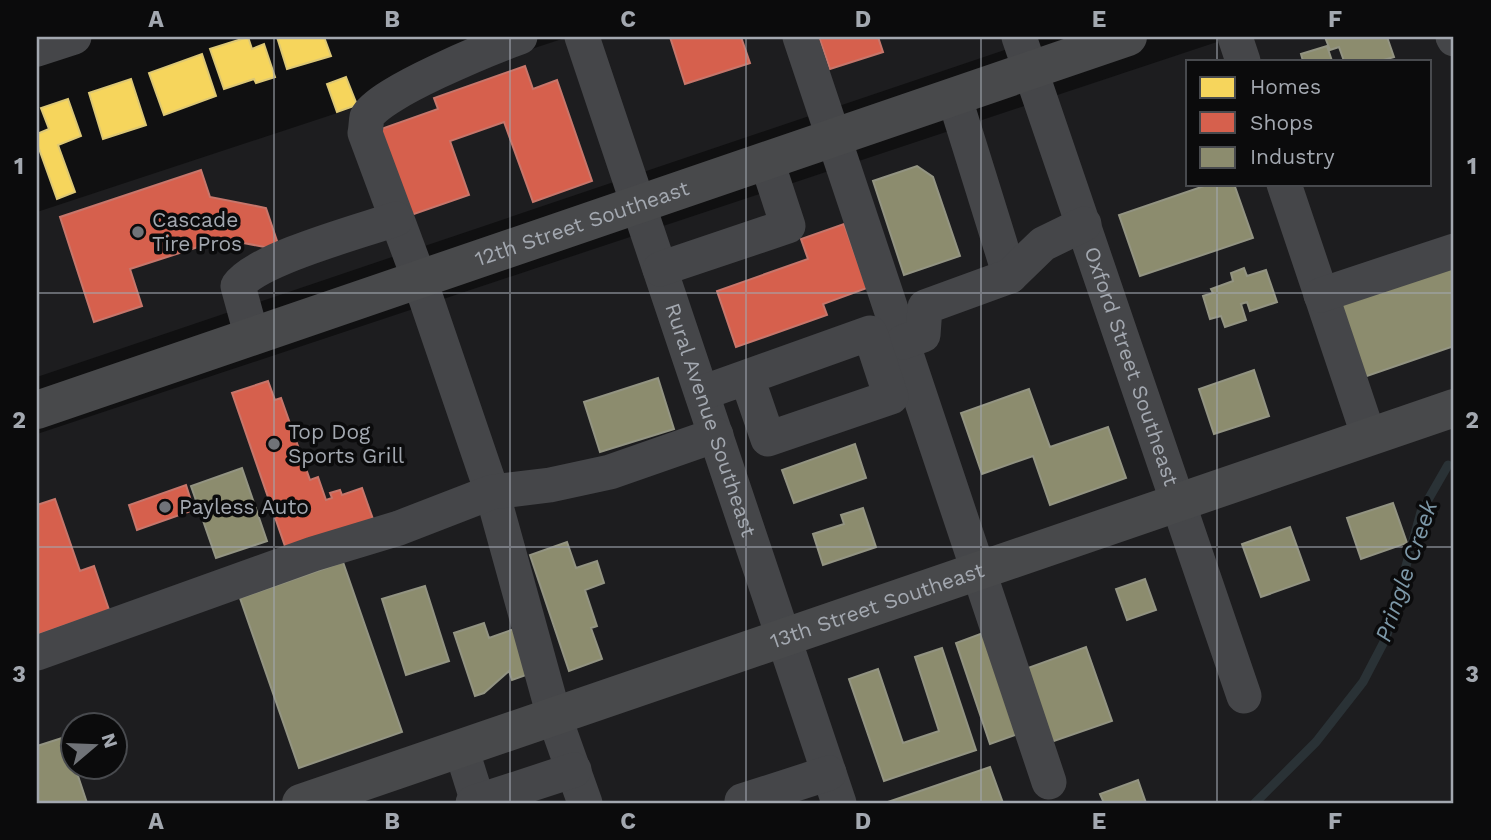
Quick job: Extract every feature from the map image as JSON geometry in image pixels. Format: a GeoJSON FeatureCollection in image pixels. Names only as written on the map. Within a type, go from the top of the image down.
{"type":"FeatureCollection","features":[{"type":"Feature","properties":{"kind":"main road","name":"12th Street Southeast"},"geometry":{"type":"LineString","coordinates":[[37,410],[954,96],[1025,53],[1128,37]]}},
{"type":"Feature","properties":{"kind":"main road","name":"13th Street Southeast"},"geometry":{"type":"LineString","coordinates":[[301,803],[1454,408]]}},
{"type":"Feature","properties":{"kind":"street"},"geometry":{"type":"LineString","coordinates":[[37,49],[74,37]]}},
{"type":"Feature","properties":{"kind":"street"},"geometry":{"type":"LineString","coordinates":[[520,37],[472,54],[414,84],[373,110],[367,117],[365,134],[420,281],[492,492],[554,716],[585,803]]}},
{"type":"Feature","properties":{"kind":"street","name":"Rural Avenue Southeast"},"geometry":{"type":"LineString","coordinates":[[582,37],[834,788]]}},
{"type":"Feature","properties":{"kind":"street"},"geometry":{"type":"LineString","coordinates":[[800,37],[1049,782]]}},
{"type":"Feature","properties":{"kind":"street"},"geometry":{"type":"LineString","coordinates":[[1235,37],[1243,60]]}},
{"type":"Feature","properties":{"kind":"street","name":"Oxford Street Southeast"},"geometry":{"type":"LineString","coordinates":[[1025,53],[1244,696]]}},
{"type":"Feature","properties":{"kind":"street"},"geometry":{"type":"LineString","coordinates":[[954,96],[1010,276]]}},
{"type":"Feature","properties":{"kind":"street"},"geometry":{"type":"LineString","coordinates":[[660,270],[788,226],[767,162]]}},
{"type":"Feature","properties":{"kind":"street"},"geometry":{"type":"LineString","coordinates":[[1285,186],[1369,437]]}},
{"type":"Feature","properties":{"kind":"street"},"geometry":{"type":"LineString","coordinates":[[252,337],[238,286],[245,275],[396,219]]}},
{"type":"Feature","properties":{"kind":"street"},"geometry":{"type":"LineString","coordinates":[[903,342],[923,335],[925,307],[1010,276],[1044,244],[1084,224]]}},
{"type":"Feature","properties":{"kind":"street"},"geometry":{"type":"LineString","coordinates":[[1321,295],[1454,251]]}},
{"type":"Feature","properties":{"kind":"street"},"geometry":{"type":"LineString","coordinates":[[702,393],[747,378]]}},
{"type":"Feature","properties":{"kind":"street"},"geometry":{"type":"LineString","coordinates":[[37,653],[313,554],[400,528],[492,492],[550,485],[610,472],[716,435]]}},
{"type":"Feature","properties":{"kind":"street"},"geometry":{"type":"LineString","coordinates":[[461,748],[475,802],[574,770]]}},
{"type":"Feature","properties":{"kind":"street"},"geometry":{"type":"LineString","coordinates":[[742,802],[834,788]]}},
{"type":"Feature","properties":{"kind":"shaded area"},"geometry":{"type":"Polygon","coordinates":[[[568,37],[1043,37],[37,377],[37,212],[568,37]]]}},
{"type":"Feature","properties":{"kind":"shaded area"},"geometry":{"type":"Polygon","coordinates":[[[1232,37],[1454,37],[1454,803],[37,803],[37,434],[1232,37]]]}},
{"type":"Feature","properties":{"kind":"building: Homes"},"geometry":{"type":"Polygon","coordinates":[[[248,37],[252,49],[264,44],[275,77],[256,83],[254,79],[224,89],[210,49],[248,37]]]}},
{"type":"Feature","properties":{"kind":"building: Homes"},"geometry":{"type":"Polygon","coordinates":[[[277,37],[324,37],[331,56],[287,69],[277,37]]]}},
{"type":"Feature","properties":{"kind":"building: Homes"},"geometry":{"type":"Polygon","coordinates":[[[202,54],[216,96],[164,115],[149,73],[202,54]]]}},
{"type":"Feature","properties":{"kind":"building: Homes"},"geometry":{"type":"Polygon","coordinates":[[[346,77],[357,105],[337,112],[327,84],[346,77]]]}},
{"type":"Feature","properties":{"kind":"building: Homes"},"geometry":{"type":"Polygon","coordinates":[[[131,79],[146,125],[103,139],[89,93],[131,79]]]}},
{"type":"Feature","properties":{"kind":"building: Homes"},"geometry":{"type":"Polygon","coordinates":[[[68,99],[81,136],[58,145],[75,192],[57,199],[37,143],[37,134],[49,129],[41,108],[68,99]]]}},
{"type":"Feature","properties":{"kind":"building: Shops"},"geometry":{"type":"Polygon","coordinates":[[[670,37],[741,37],[750,63],[685,84],[670,37]]]}},
{"type":"Feature","properties":{"kind":"building: Shops"},"geometry":{"type":"Polygon","coordinates":[[[819,37],[878,37],[883,52],[830,69],[819,37]]]}},
{"type":"Feature","properties":{"kind":"building: Shops"},"geometry":{"type":"Polygon","coordinates":[[[525,66],[533,89],[557,80],[592,181],[533,202],[504,122],[450,141],[469,195],[411,215],[381,129],[438,109],[434,98],[525,66]]]}},
{"type":"Feature","properties":{"kind":"building: Shops"},"geometry":{"type":"Polygon","coordinates":[[[201,170],[210,197],[266,208],[280,250],[223,239],[130,269],[142,306],[94,322],[60,217],[201,170]]]}},
{"type":"Feature","properties":{"kind":"building: Shops"},"geometry":{"type":"Polygon","coordinates":[[[844,224],[867,288],[823,304],[827,315],[736,347],[717,291],[808,259],[801,239],[844,224]]]}},
{"type":"Feature","properties":{"kind":"building: Shops"},"geometry":{"type":"Polygon","coordinates":[[[268,381],[275,400],[281,398],[310,480],[318,477],[326,500],[332,498],[330,493],[340,490],[342,495],[362,488],[374,522],[287,552],[232,393],[268,381]]]}},
{"type":"Feature","properties":{"kind":"building: Shops"},"geometry":{"type":"Polygon","coordinates":[[[186,485],[194,510],[137,530],[129,505],[186,485]]]}},
{"type":"Feature","properties":{"kind":"building: Shops"},"geometry":{"type":"Polygon","coordinates":[[[55,499],[80,571],[94,566],[109,610],[37,635],[37,505],[55,499]]]}},
{"type":"Feature","properties":{"kind":"building: Industry"},"geometry":{"type":"Polygon","coordinates":[[[1325,37],[1387,37],[1394,57],[1384,60],[1344,60],[1339,47],[1330,50],[1325,37]]]}},
{"type":"Feature","properties":{"kind":"building: Industry"},"geometry":{"type":"Polygon","coordinates":[[[1327,46],[1332,60],[1303,60],[1301,54],[1327,46]]]}},
{"type":"Feature","properties":{"kind":"building: Industry"},"geometry":{"type":"Polygon","coordinates":[[[917,166],[933,177],[960,256],[904,275],[873,181],[917,166]]]}},
{"type":"Feature","properties":{"kind":"building: Industry"},"geometry":{"type":"Polygon","coordinates":[[[1204,186],[1235,186],[1253,238],[1140,276],[1119,215],[1204,186]]]}},
{"type":"Feature","properties":{"kind":"building: Industry"},"geometry":{"type":"Polygon","coordinates":[[[1454,265],[1454,346],[1364,377],[1340,305],[1454,265]]]}},
{"type":"Feature","properties":{"kind":"building: Industry"},"geometry":{"type":"Polygon","coordinates":[[[1244,268],[1247,276],[1266,270],[1277,302],[1250,311],[1247,302],[1241,304],[1246,320],[1225,327],[1221,316],[1210,319],[1203,296],[1213,293],[1211,289],[1233,281],[1231,273],[1244,268]]]}},
{"type":"Feature","properties":{"kind":"building: Industry"},"geometry":{"type":"Polygon","coordinates":[[[1254,370],[1269,416],[1214,434],[1199,389],[1254,370]]]}},
{"type":"Feature","properties":{"kind":"building: Industry"},"geometry":{"type":"Polygon","coordinates":[[[658,378],[674,429],[600,452],[584,402],[658,378]]]}},
{"type":"Feature","properties":{"kind":"building: Industry"},"geometry":{"type":"Polygon","coordinates":[[[1029,389],[1050,447],[1108,427],[1126,478],[1050,505],[1033,456],[982,474],[961,413],[1029,389]]]}},
{"type":"Feature","properties":{"kind":"building: Industry"},"geometry":{"type":"Polygon","coordinates":[[[855,444],[866,478],[794,503],[782,470],[855,444]]]}},
{"type":"Feature","properties":{"kind":"building: Industry"},"geometry":{"type":"Polygon","coordinates":[[[242,468],[267,541],[216,558],[191,486],[242,468]]]}},
{"type":"Feature","properties":{"kind":"building: Industry"},"geometry":{"type":"Polygon","coordinates":[[[1393,503],[1407,543],[1361,559],[1347,518],[1393,503]]]}},
{"type":"Feature","properties":{"kind":"building: Industry"},"geometry":{"type":"Polygon","coordinates":[[[863,508],[876,547],[823,565],[813,534],[844,524],[841,515],[863,508]]]}},
{"type":"Feature","properties":{"kind":"building: Industry"},"geometry":{"type":"Polygon","coordinates":[[[1290,527],[1309,580],[1261,597],[1242,544],[1290,527]]]}},
{"type":"Feature","properties":{"kind":"building: Industry"},"geometry":{"type":"Polygon","coordinates":[[[567,542],[576,568],[597,561],[604,583],[585,590],[597,626],[591,628],[602,659],[569,671],[530,555],[567,542]]]}},
{"type":"Feature","properties":{"kind":"building: Industry"},"geometry":{"type":"Polygon","coordinates":[[[343,562],[402,732],[299,768],[240,598],[343,562]]]}},
{"type":"Feature","properties":{"kind":"building: Industry"},"geometry":{"type":"Polygon","coordinates":[[[1145,579],[1156,610],[1127,620],[1116,589],[1145,579]]]}},
{"type":"Feature","properties":{"kind":"building: Industry"},"geometry":{"type":"Polygon","coordinates":[[[425,586],[449,661],[406,675],[382,599],[425,586]]]}},
{"type":"Feature","properties":{"kind":"building: Industry"},"geometry":{"type":"Polygon","coordinates":[[[484,623],[489,638],[514,629],[529,674],[512,680],[509,671],[484,693],[475,696],[454,633],[484,623]]]}},
{"type":"Feature","properties":{"kind":"building: Industry"},"geometry":{"type":"Polygon","coordinates":[[[983,633],[1018,734],[990,744],[956,643],[983,633]]]}},
{"type":"Feature","properties":{"kind":"building: Industry"},"geometry":{"type":"Polygon","coordinates":[[[1086,647],[1112,721],[1051,742],[1025,669],[1086,647]]]}},
{"type":"Feature","properties":{"kind":"building: Industry"},"geometry":{"type":"Polygon","coordinates":[[[942,648],[976,750],[884,781],[849,679],[878,669],[903,743],[939,731],[915,657],[942,648]]]}},
{"type":"Feature","properties":{"kind":"building: Industry"},"geometry":{"type":"Polygon","coordinates":[[[60,739],[60,780],[79,780],[87,803],[37,803],[37,746],[60,739]]]}},
{"type":"Feature","properties":{"kind":"building: Industry"},"geometry":{"type":"Polygon","coordinates":[[[990,767],[1003,803],[885,803],[990,767]]]}},
{"type":"Feature","properties":{"kind":"building: Industry"},"geometry":{"type":"Polygon","coordinates":[[[1138,780],[1146,803],[1104,803],[1100,794],[1138,780]]]}},
{"type":"Feature","properties":{"kind":"waterway","name":"Pringle Creek"},"geometry":{"type":"LineString","coordinates":[[1255,803],[1316,742],[1363,682],[1386,638],[1421,512],[1448,465]]}},
{"type":"Feature","properties":{"kind":"place","name":"Cascade Tire Pros"},"geometry":{"type":"Point","coordinates":[138,232]}},
{"type":"Feature","properties":{"kind":"place","name":"Top Dog Sports Grill"},"geometry":{"type":"Point","coordinates":[274,444]}},
{"type":"Feature","properties":{"kind":"place","name":"Payless Auto"},"geometry":{"type":"Point","coordinates":[165,507]}}]}
